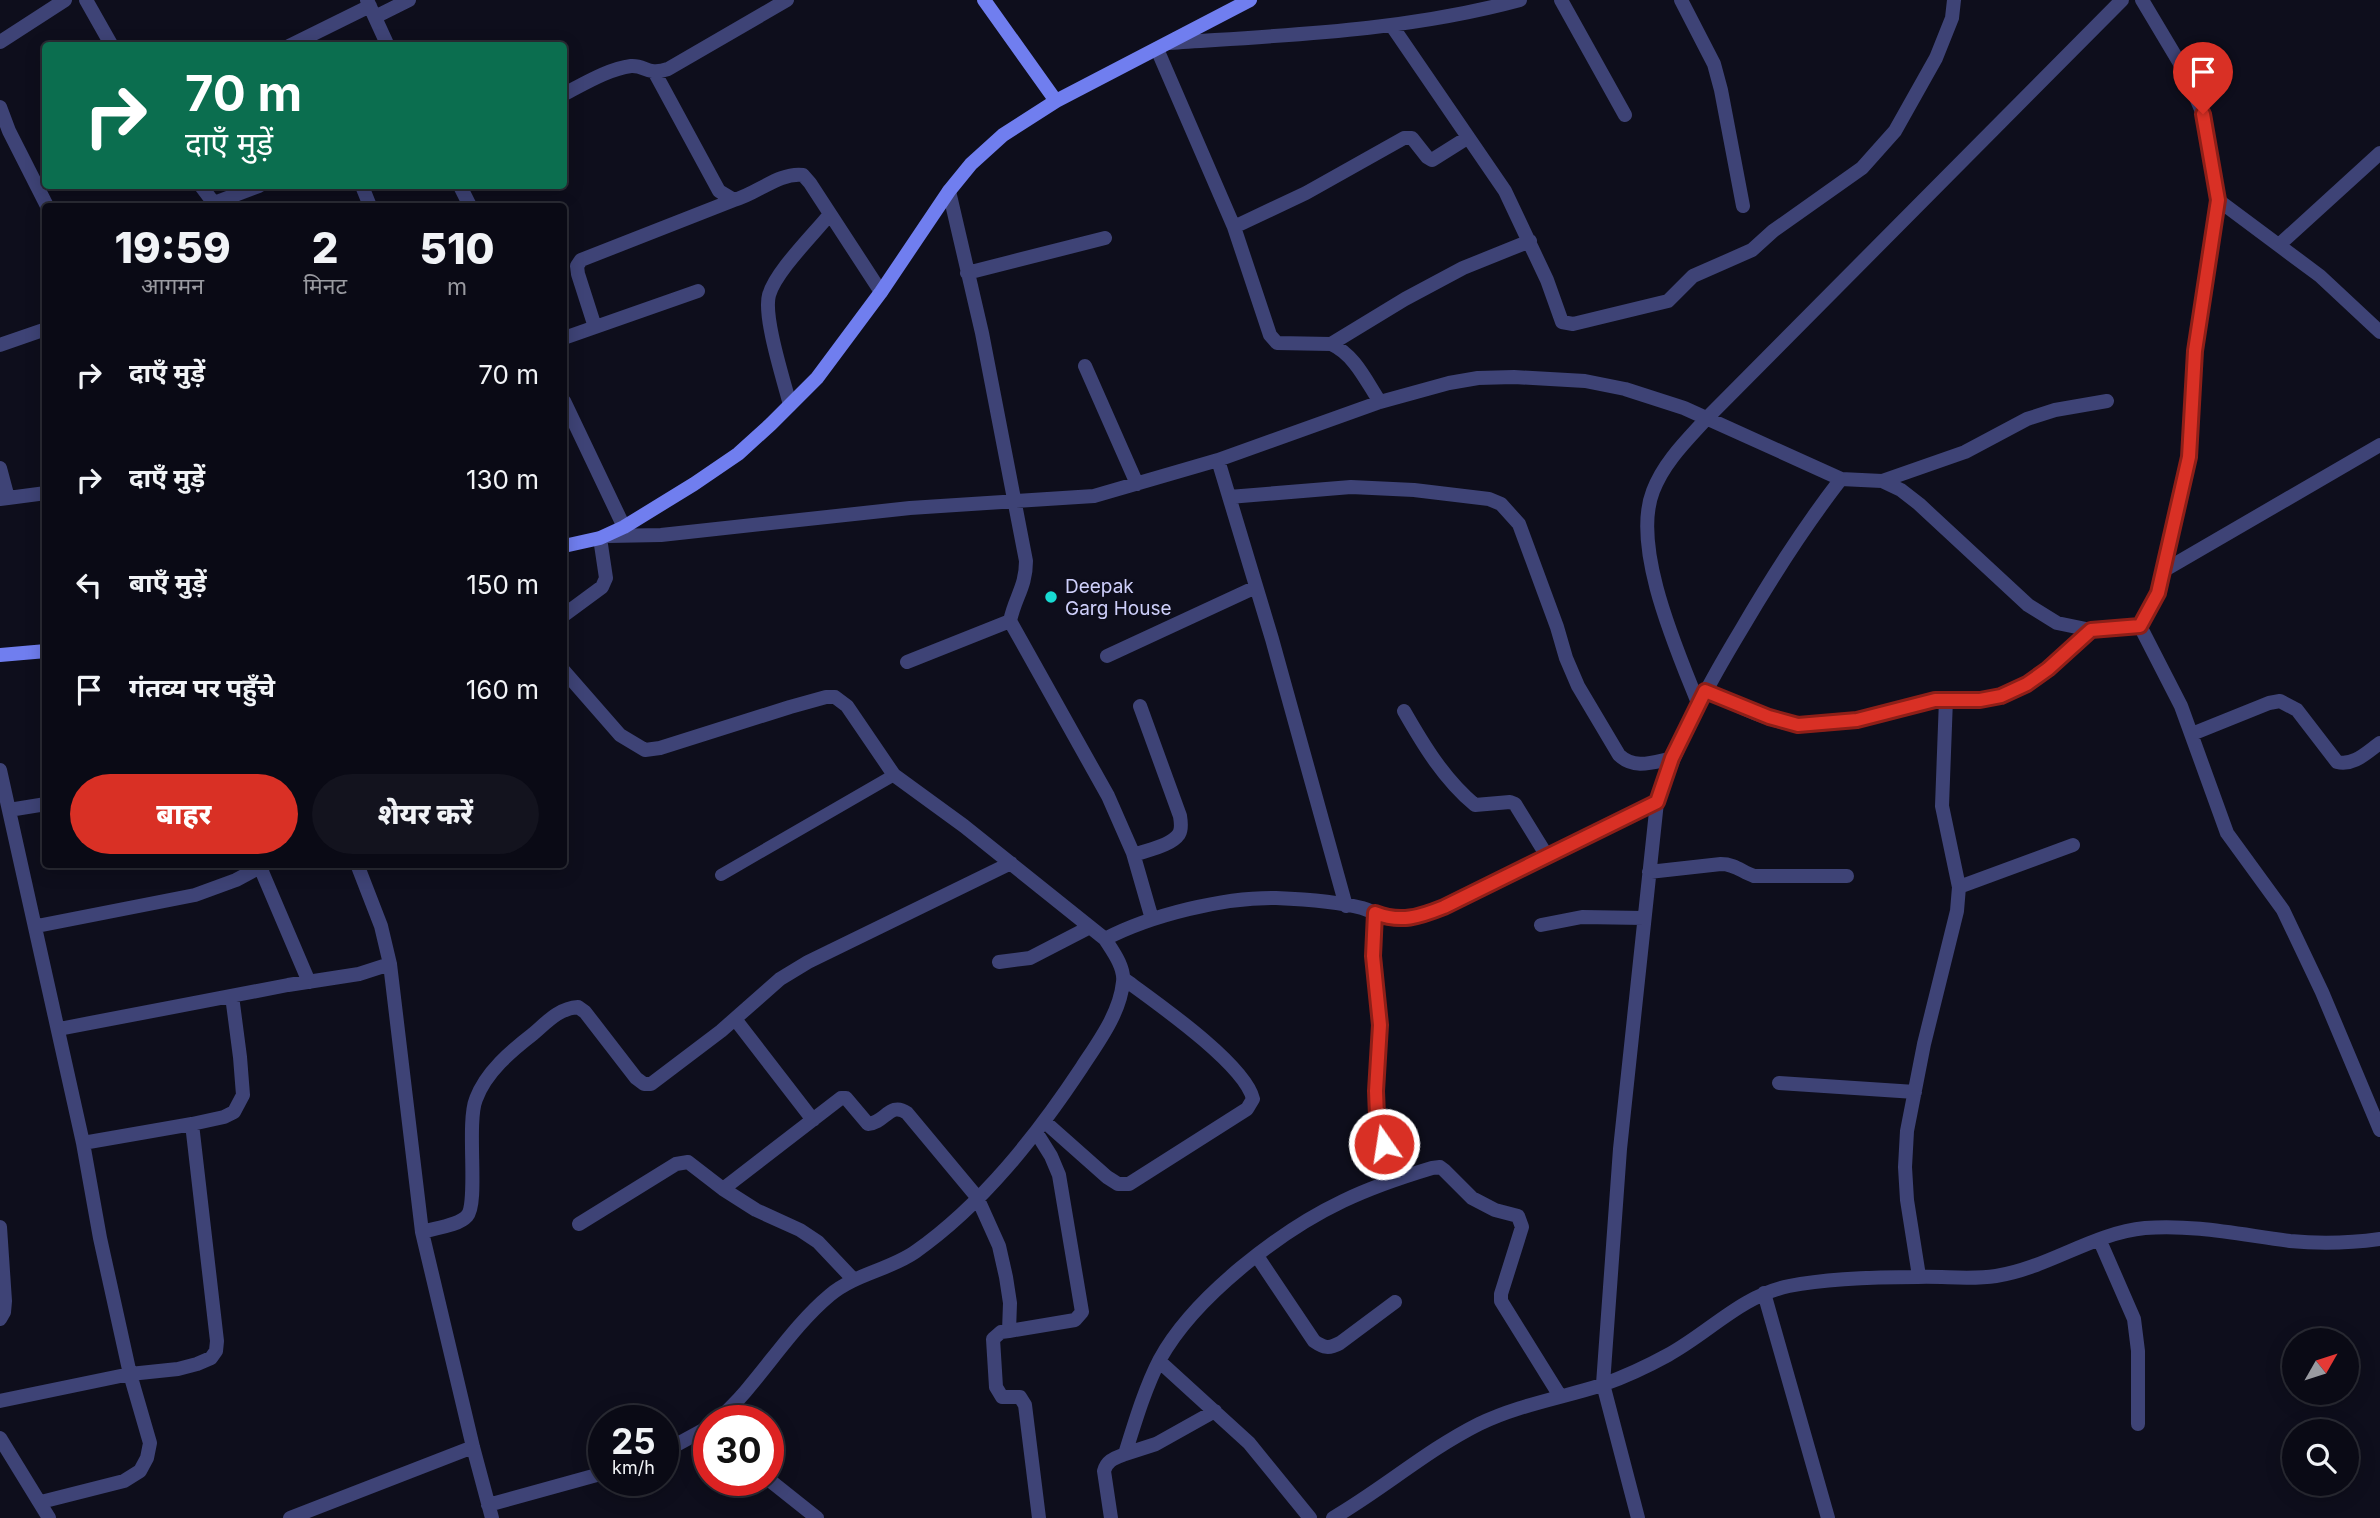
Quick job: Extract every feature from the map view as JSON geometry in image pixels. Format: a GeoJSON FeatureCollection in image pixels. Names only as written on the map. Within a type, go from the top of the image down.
{"type":"FeatureCollection","features":[{"type":"Feature","properties":{"kind":"main road"},"geometry":{"type":"LineString","coordinates":[[984,0],[1056,101]]}},
{"type":"Feature","properties":{"kind":"main road"},"geometry":{"type":"LineString","coordinates":[[567,545],[604,537],[694,484],[737,454],[790,405],[817,378],[881,292],[949,191],[971,164],[1003,135],[1056,101],[1250,0]]}},
{"type":"Feature","properties":{"kind":"main road"},"geometry":{"type":"LineString","coordinates":[[0,655],[42,651]]}},
{"type":"Feature","properties":{"kind":"street"},"geometry":{"type":"LineString","coordinates":[[0,43],[65,0]]}},
{"type":"Feature","properties":{"kind":"street"},"geometry":{"type":"LineString","coordinates":[[86,0],[110,42]]}},
{"type":"Feature","properties":{"kind":"street"},"geometry":{"type":"LineString","coordinates":[[298,42],[370,8],[409,0]]}},
{"type":"Feature","properties":{"kind":"street"},"geometry":{"type":"LineString","coordinates":[[655,74],[787,0]]}},
{"type":"Feature","properties":{"kind":"street"},"geometry":{"type":"LineString","coordinates":[[1380,402],[1349,355],[1331,344],[1277,342],[1270,335],[1234,227],[1163,46],[1392,26],[1469,14],[1520,0]]}},
{"type":"Feature","properties":{"kind":"street"},"geometry":{"type":"LineString","coordinates":[[1562,0],[1625,115]]}},
{"type":"Feature","properties":{"kind":"street"},"geometry":{"type":"LineString","coordinates":[[1681,0],[1714,64],[1743,205]]}},
{"type":"Feature","properties":{"kind":"street"},"geometry":{"type":"LineString","coordinates":[[1392,26],[1505,191],[1547,279],[1558,315],[1562,322],[1567,324],[1668,301],[1693,276],[1752,250],[1773,231],[1862,168],[1895,131],[1937,58],[1952,18],[1954,0]]}},
{"type":"Feature","properties":{"kind":"street"},"geometry":{"type":"LineString","coordinates":[[2091,630],[2048,669],[2027,684],[2001,696],[1980,700],[1945,699],[1857,720],[1798,725],[1701,697],[1662,610],[1652,567],[1647,520],[1652,493],[1666,465],[1707,418],[2122,0]]}},
{"type":"Feature","properties":{"kind":"street"},"geometry":{"type":"LineString","coordinates":[[2140,626],[2158,593],[2189,457],[2195,351],[2218,200],[2203,114],[2185,72],[2142,0]]}},
{"type":"Feature","properties":{"kind":"street"},"geometry":{"type":"LineString","coordinates":[[370,8],[386,42]]}},
{"type":"Feature","properties":{"kind":"street"},"geometry":{"type":"LineString","coordinates":[[567,93],[621,68],[635,66],[655,74],[719,191],[734,200]]}},
{"type":"Feature","properties":{"kind":"street"},"geometry":{"type":"LineString","coordinates":[[0,107],[5,136],[45,203]]}},
{"type":"Feature","properties":{"kind":"street"},"geometry":{"type":"LineString","coordinates":[[1234,227],[1306,193],[1404,138],[1412,138],[1432,160],[1467,138]]}},
{"type":"Feature","properties":{"kind":"street"},"geometry":{"type":"LineString","coordinates":[[2279,246],[2380,153]]}},
{"type":"Feature","properties":{"kind":"street"},"geometry":{"type":"LineString","coordinates":[[595,327],[578,274],[577,266],[581,260],[744,197],[795,174],[803,176],[810,183],[881,292]]}},
{"type":"Feature","properties":{"kind":"street"},"geometry":{"type":"LineString","coordinates":[[220,203],[252,189]]}},
{"type":"Feature","properties":{"kind":"street"},"geometry":{"type":"LineString","coordinates":[[949,191],[1016,502],[1026,561],[1026,578],[1012,609],[1010,621],[1108,796],[1134,855],[1152,919]]}},
{"type":"Feature","properties":{"kind":"street"},"geometry":{"type":"LineString","coordinates":[[2218,200],[2320,276],[2380,332]]}},
{"type":"Feature","properties":{"kind":"street"},"geometry":{"type":"LineString","coordinates":[[790,405],[767,303],[777,279],[830,214]]}},
{"type":"Feature","properties":{"kind":"street"},"geometry":{"type":"LineString","coordinates":[[967,273],[1105,238]]}},
{"type":"Feature","properties":{"kind":"street"},"geometry":{"type":"LineString","coordinates":[[1331,344],[1463,268],[1530,241]]}},
{"type":"Feature","properties":{"kind":"street"},"geometry":{"type":"LineString","coordinates":[[567,337],[698,291]]}},
{"type":"Feature","properties":{"kind":"street"},"geometry":{"type":"LineString","coordinates":[[0,345],[42,330]]}},
{"type":"Feature","properties":{"kind":"street"},"geometry":{"type":"LineString","coordinates":[[1085,366],[1137,484]]}},
{"type":"Feature","properties":{"kind":"street"},"geometry":{"type":"LineString","coordinates":[[567,613],[602,587],[606,578],[604,537],[662,535],[910,508],[1094,496],[1218,460],[1380,402],[1449,383],[1478,379],[1514,377],[1585,381],[1625,389],[1684,408],[1840,479],[1882,481],[1965,452],[2027,419],[2055,410],[2107,401]]}},
{"type":"Feature","properties":{"kind":"street"},"geometry":{"type":"LineString","coordinates":[[567,407],[624,527]]}},
{"type":"Feature","properties":{"kind":"street"},"geometry":{"type":"LineString","coordinates":[[2163,571],[2380,445]]}},
{"type":"Feature","properties":{"kind":"street"},"geometry":{"type":"LineString","coordinates":[[1218,460],[1346,906]]}},
{"type":"Feature","properties":{"kind":"street"},"geometry":{"type":"LineString","coordinates":[[0,468],[4,499],[42,494]]}},
{"type":"Feature","properties":{"kind":"street"},"geometry":{"type":"LineString","coordinates":[[1637,1518],[1603,1384],[1620,1149],[1657,802],[1672,758],[1701,697],[1785,555],[1840,479]]}},
{"type":"Feature","properties":{"kind":"street"},"geometry":{"type":"LineString","coordinates":[[1882,481],[1901,490],[1919,504],[2028,605],[2057,623],[2091,630],[2140,626]]}},
{"type":"Feature","properties":{"kind":"street"},"geometry":{"type":"LineString","coordinates":[[1229,498],[1351,487],[1414,490],[1489,499],[1501,504],[1519,524],[1578,686],[1619,755],[1628,763],[1640,764],[1672,758]]}},
{"type":"Feature","properties":{"kind":"street"},"geometry":{"type":"LineString","coordinates":[[1107,656],[1256,586]]}},
{"type":"Feature","properties":{"kind":"street"},"geometry":{"type":"LineString","coordinates":[[908,662],[1010,621]]}},
{"type":"Feature","properties":{"kind":"street"},"geometry":{"type":"LineString","coordinates":[[2140,626],[2181,706],[2227,833],[2283,910],[2322,992],[2380,1130]]}},
{"type":"Feature","properties":{"kind":"street"},"geometry":{"type":"LineString","coordinates":[[567,674],[620,735],[645,750],[660,748],[790,707],[835,696],[847,706],[894,775],[1011,863],[1105,939],[1116,956],[1124,979],[1117,1009],[1092,1052],[1041,1127],[977,1197],[914,1252],[853,1279],[832,1293],[809,1313],[732,1405]]}},
{"type":"Feature","properties":{"kind":"street"},"geometry":{"type":"LineString","coordinates":[[1919,1276],[1905,1167],[1907,1131],[1957,911],[1959,887],[1942,806],[1945,699]]}},
{"type":"Feature","properties":{"kind":"street"},"geometry":{"type":"LineString","coordinates":[[2192,734],[2280,701],[2297,710],[2337,762],[2346,764],[2355,761],[2380,743]]}},
{"type":"Feature","properties":{"kind":"street"},"geometry":{"type":"LineString","coordinates":[[1134,855],[1170,841],[1179,835],[1181,827],[1180,816],[1140,706]]}},
{"type":"Feature","properties":{"kind":"street"},"geometry":{"type":"LineString","coordinates":[[1404,711],[1431,756],[1467,798],[1475,805],[1510,802],[1515,804],[1547,856]]}},
{"type":"Feature","properties":{"kind":"street"},"geometry":{"type":"LineString","coordinates":[[0,770],[37,926],[130,1374],[150,1443],[148,1458],[140,1471],[124,1480],[41,1502]]}},
{"type":"Feature","properties":{"kind":"street"},"geometry":{"type":"LineString","coordinates":[[1105,939],[1152,919],[1226,902],[1277,898],[1346,906],[1400,920],[1418,917],[1444,907],[1657,802]]}},
{"type":"Feature","properties":{"kind":"street"},"geometry":{"type":"LineString","coordinates":[[9,810],[42,805]]}},
{"type":"Feature","properties":{"kind":"street"},"geometry":{"type":"LineString","coordinates":[[1959,887],[2073,845]]}},
{"type":"Feature","properties":{"kind":"street"},"geometry":{"type":"LineString","coordinates":[[422,1232],[467,1216],[472,1200],[471,1127],[476,1098],[491,1074],[516,1048],[560,1012],[578,1007],[585,1012],[636,1078],[644,1084],[658,1081],[780,979],[808,962],[1011,863]]}},
{"type":"Feature","properties":{"kind":"street"},"geometry":{"type":"LineString","coordinates":[[1649,872],[1731,864],[1745,874],[1754,876],[1847,876]]}},
{"type":"Feature","properties":{"kind":"street"},"geometry":{"type":"LineString","coordinates":[[37,926],[195,895],[259,868]]}},
{"type":"Feature","properties":{"kind":"street"},"geometry":{"type":"LineString","coordinates":[[264,868],[309,982]]}},
{"type":"Feature","properties":{"kind":"street"},"geometry":{"type":"LineString","coordinates":[[359,868],[381,926],[390,964],[422,1232],[472,1447],[490,1511],[588,1478]]}},
{"type":"Feature","properties":{"kind":"street"},"geometry":{"type":"LineString","coordinates":[[1375,913],[1373,956],[1380,1025],[1377,1116],[1384,1144],[1398,1178]]}},
{"type":"Feature","properties":{"kind":"street"},"geometry":{"type":"LineString","coordinates":[[1541,925],[1581,917],[1644,918]]}},
{"type":"Feature","properties":{"kind":"street"},"geometry":{"type":"LineString","coordinates":[[999,962],[1030,958],[1090,926]]}},
{"type":"Feature","properties":{"kind":"street"},"geometry":{"type":"LineString","coordinates":[[59,1029],[359,974],[390,964]]}},
{"type":"Feature","properties":{"kind":"street"},"geometry":{"type":"LineString","coordinates":[[1041,1127],[1118,1184],[1129,1184],[1247,1109],[1253,1099],[1251,1089],[1242,1078],[1210,1047],[1177,1017],[1124,979]]}},
{"type":"Feature","properties":{"kind":"street"},"geometry":{"type":"LineString","coordinates":[[83,1143],[192,1124],[234,1112],[243,1095],[232,996]]}},
{"type":"Feature","properties":{"kind":"street"},"geometry":{"type":"LineString","coordinates":[[735,1019],[813,1120]]}},
{"type":"Feature","properties":{"kind":"street"},"geometry":{"type":"LineString","coordinates":[[1779,1083],[1915,1092]]}},
{"type":"Feature","properties":{"kind":"street"},"geometry":{"type":"LineString","coordinates":[[723,1189],[841,1098],[850,1101],[868,1124],[873,1125],[889,1112],[901,1108],[977,1197],[999,1246],[1010,1303],[1009,1331]]}},
{"type":"Feature","properties":{"kind":"street"},"geometry":{"type":"LineString","coordinates":[[0,1401],[130,1374],[188,1367],[211,1358],[216,1351],[217,1340],[192,1124]]}},
{"type":"Feature","properties":{"kind":"street"},"geometry":{"type":"LineString","coordinates":[[1039,1518],[1025,1405],[1020,1397],[1002,1397],[996,1387],[993,1339],[1001,1332],[1075,1320],[1082,1312],[1059,1175],[1041,1127]]}},
{"type":"Feature","properties":{"kind":"street"},"geometry":{"type":"LineString","coordinates":[[579,1224],[682,1162],[694,1165],[723,1189],[756,1210],[800,1230],[818,1242],[853,1279]]}},
{"type":"Feature","properties":{"kind":"street"},"geometry":{"type":"LineString","coordinates":[[1125,1454],[1159,1361],[1194,1314],[1223,1284],[1310,1218],[1398,1178],[1440,1167],[1472,1198],[1495,1210],[1518,1216],[1522,1227],[1501,1301],[1560,1396]]}},
{"type":"Feature","properties":{"kind":"street"},"geometry":{"type":"LineString","coordinates":[[1333,1518],[1443,1444],[1480,1424],[1518,1409],[1603,1384],[1668,1355],[1736,1307],[1764,1293],[1791,1286],[1919,1276],[1995,1277],[2023,1271],[2142,1228],[2175,1226],[2294,1241],[2335,1243],[2380,1239]]}},
{"type":"Feature","properties":{"kind":"street"},"geometry":{"type":"LineString","coordinates":[[0,1227],[5,1301],[4,1312],[0,1318]]}},
{"type":"Feature","properties":{"kind":"street"},"geometry":{"type":"LineString","coordinates":[[2100,1241],[2134,1319],[2138,1351],[2138,1424]]}},
{"type":"Feature","properties":{"kind":"street"},"geometry":{"type":"LineString","coordinates":[[1257,1256],[1314,1341],[1323,1347],[1340,1343],[1395,1302]]}},
{"type":"Feature","properties":{"kind":"street"},"geometry":{"type":"LineString","coordinates":[[1764,1293],[1828,1518]]}},
{"type":"Feature","properties":{"kind":"street"},"geometry":{"type":"LineString","coordinates":[[1159,1361],[1249,1443],[1310,1518]]}},
{"type":"Feature","properties":{"kind":"street"},"geometry":{"type":"LineString","coordinates":[[1111,1518],[1104,1471],[1109,1461],[1156,1444],[1215,1411]]}},
{"type":"Feature","properties":{"kind":"street"},"geometry":{"type":"LineString","coordinates":[[0,1438],[49,1518]]}},
{"type":"Feature","properties":{"kind":"street"},"geometry":{"type":"LineString","coordinates":[[290,1518],[472,1447]]}},
{"type":"Feature","properties":{"kind":"street"},"geometry":{"type":"LineString","coordinates":[[784,1492],[817,1518]]}},
{"type":"Feature","properties":{"kind":"lane"},"geometry":{"type":"LineString","coordinates":[[721,875],[894,775]]}},
{"type":"Feature","properties":{"kind":"place","name":"Deepak Garg House"},"geometry":{"type":"Point","coordinates":[1051,597]}},
{"type":"Feature","properties":{"kind":"route"},"geometry":{"type":"LineString","coordinates":[[1384,1144],[1377,1116],[1376,1091],[1380,1025],[1373,956],[1375,913],[1400,920],[1418,917],[1444,907],[1657,802],[1672,758],[1705,691],[1769,717],[1798,725],[1857,720],[1935,700],[1980,700],[2001,696],[2027,684],[2048,669],[2091,630],[2140,626],[2158,593],[2189,457],[2195,351],[2218,200],[2203,114]]}}]}
